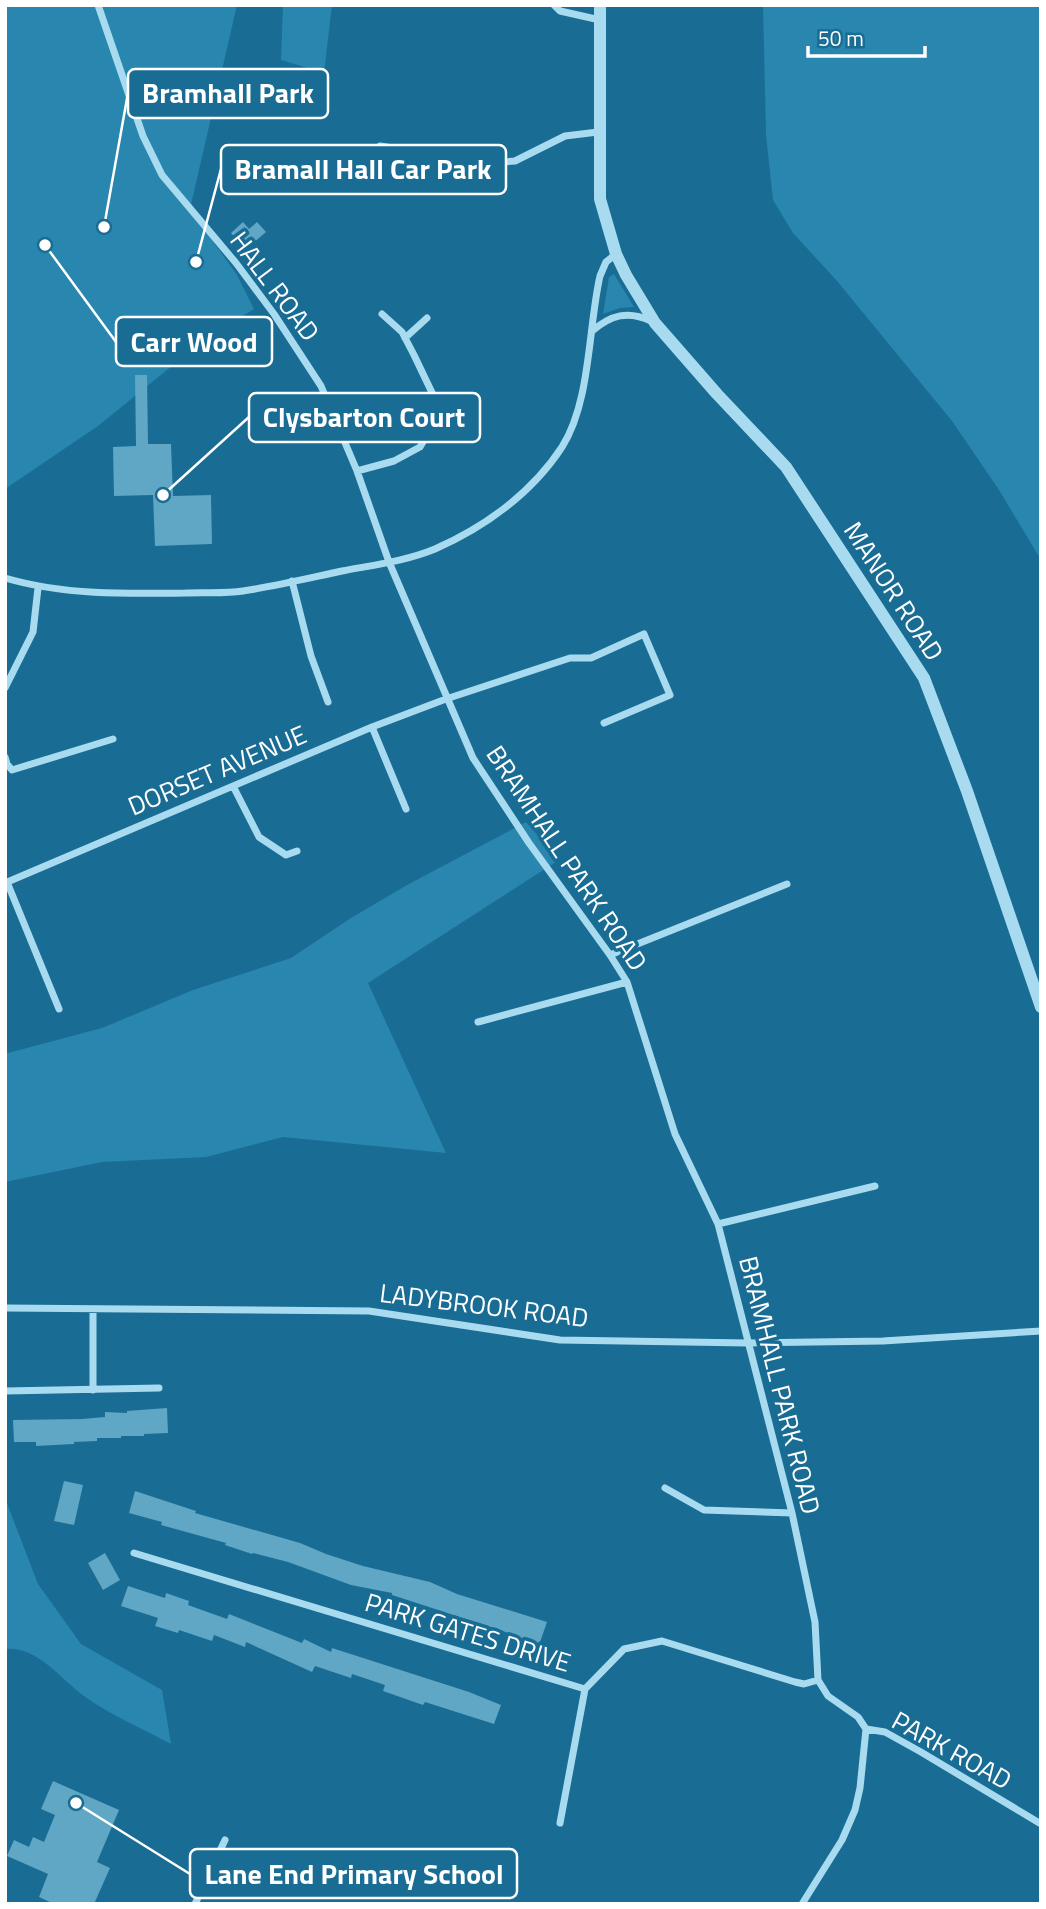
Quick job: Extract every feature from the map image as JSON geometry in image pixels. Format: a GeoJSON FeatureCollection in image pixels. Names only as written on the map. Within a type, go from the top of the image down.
{"type":"FeatureCollection","features":[{"type":"Feature","properties":{"kind":"street","name":"HALL ROAD"},"geometry":{"type":"LineString","coordinates":[[98,5],[143,136],[162,175],[192,214],[236,263],[274,314],[321,386],[357,471],[389,562]]}},
{"type":"Feature","properties":{"kind":"street"},"geometry":{"type":"LineString","coordinates":[[554,5],[560,11],[600,20]]}},
{"type":"Feature","properties":{"kind":"street","name":"MANOR ROAD"},"geometry":{"type":"LineString","coordinates":[[600,5],[600,199],[616,254],[631,285],[655,323],[786,467],[924,678],[967,791],[1041,1007]]}},
{"type":"Feature","properties":{"kind":"street"},"geometry":{"type":"LineString","coordinates":[[380,146],[490,163],[516,161],[565,136],[598,132]]}},
{"type":"Feature","properties":{"kind":"street"},"geometry":{"type":"LineString","coordinates":[[5,578],[38,588],[127,594],[229,592],[389,562],[435,549],[473,529],[506,508],[548,467],[564,444],[574,418],[586,368],[600,276],[606,262],[616,254]]}},
{"type":"Feature","properties":{"kind":"street"},"geometry":{"type":"LineString","coordinates":[[357,471],[394,461],[420,447],[434,423],[436,401],[402,332],[382,314]]}},
{"type":"Feature","properties":{"kind":"street"},"geometry":{"type":"LineString","coordinates":[[592,331],[606,320],[622,315],[642,316],[655,323]]}},
{"type":"Feature","properties":{"kind":"street"},"geometry":{"type":"LineString","coordinates":[[405,338],[427,318]]}},
{"type":"Feature","properties":{"kind":"street"},"geometry":{"type":"LineString","coordinates":[[436,401],[459,396]]}},
{"type":"Feature","properties":{"kind":"street","name":"BRAMHALL PARK ROAD"},"geometry":{"type":"LineString","coordinates":[[389,562],[473,758],[627,982],[675,1134],[718,1224],[792,1513],[815,1622],[818,1680]]}},
{"type":"Feature","properties":{"kind":"street"},"geometry":{"type":"LineString","coordinates":[[292,581],[311,656],[328,702]]}},
{"type":"Feature","properties":{"kind":"street"},"geometry":{"type":"LineString","coordinates":[[5,688],[33,632],[38,588]]}},
{"type":"Feature","properties":{"kind":"street","name":"DORSET AVENUE"},"geometry":{"type":"LineString","coordinates":[[6,882],[372,727],[570,658],[591,658],[644,634],[670,695],[604,723]]}},
{"type":"Feature","properties":{"kind":"street"},"geometry":{"type":"LineString","coordinates":[[372,727],[406,809]]}},
{"type":"Feature","properties":{"kind":"street"},"geometry":{"type":"LineString","coordinates":[[5,757],[12,770],[113,738]]}},
{"type":"Feature","properties":{"kind":"street"},"geometry":{"type":"LineString","coordinates":[[233,786],[259,837],[286,855],[297,851]]}},
{"type":"Feature","properties":{"kind":"street"},"geometry":{"type":"LineString","coordinates":[[6,882],[59,1009]]}},
{"type":"Feature","properties":{"kind":"street"},"geometry":{"type":"LineString","coordinates":[[610,955],[787,884]]}},
{"type":"Feature","properties":{"kind":"street"},"geometry":{"type":"LineString","coordinates":[[478,1021],[627,982]]}},
{"type":"Feature","properties":{"kind":"street"},"geometry":{"type":"LineString","coordinates":[[718,1224],[875,1186]]}},
{"type":"Feature","properties":{"kind":"street","name":"LADYBROOK ROAD"},"geometry":{"type":"LineString","coordinates":[[5,1308],[369,1311],[560,1340],[748,1343],[883,1341],[1041,1331]]}},
{"type":"Feature","properties":{"kind":"street"},"geometry":{"type":"LineString","coordinates":[[93,1309],[93,1390]]}},
{"type":"Feature","properties":{"kind":"street"},"geometry":{"type":"LineString","coordinates":[[5,1391],[159,1388]]}},
{"type":"Feature","properties":{"kind":"street"},"geometry":{"type":"LineString","coordinates":[[665,1488],[704,1510],[792,1513]]}},
{"type":"Feature","properties":{"kind":"street","name":"PARK GATES DRIVE"},"geometry":{"type":"LineString","coordinates":[[134,1553],[585,1689],[624,1649],[662,1641],[795,1682],[804,1684],[818,1680]]}},
{"type":"Feature","properties":{"kind":"street","name":"PARK ROAD"},"geometry":{"type":"LineString","coordinates":[[818,1680],[828,1696],[858,1717],[866,1729],[885,1732],[909,1745],[1041,1824]]}},
{"type":"Feature","properties":{"kind":"street"},"geometry":{"type":"LineString","coordinates":[[560,1823],[585,1689]]}},
{"type":"Feature","properties":{"kind":"street"},"geometry":{"type":"LineString","coordinates":[[802,1904],[842,1840],[855,1810],[866,1729]]}},
{"type":"Feature","properties":{"kind":"street"},"geometry":{"type":"LineString","coordinates":[[195,1904],[225,1839]]}},
{"type":"Feature","properties":{"kind":"shaded area"},"geometry":{"type":"Polygon","coordinates":[[[5,5],[237,5],[190,209],[237,275],[254,309],[204,340],[98,426],[5,489],[5,5]]]}},
{"type":"Feature","properties":{"kind":"shaded area"},"geometry":{"type":"Polygon","coordinates":[[[283,5],[332,5],[324,73],[281,60],[283,5]]]}},
{"type":"Feature","properties":{"kind":"shaded area"},"geometry":{"type":"Polygon","coordinates":[[[763,5],[1041,5],[1041,560],[999,490],[952,421],[837,281],[793,233],[773,200],[766,135],[763,5]]]}},
{"type":"Feature","properties":{"kind":"shaded area"},"geometry":{"type":"Polygon","coordinates":[[[614,274],[634,307],[620,308],[603,314],[609,277],[614,274]]]}},
{"type":"Feature","properties":{"kind":"shaded area"},"geometry":{"type":"Polygon","coordinates":[[[526,822],[559,860],[368,983],[446,1153],[283,1137],[206,1157],[102,1162],[5,1182],[5,1051],[8,1053],[102,1028],[193,990],[291,958],[407,885],[526,822]]]}},
{"type":"Feature","properties":{"kind":"shaded area"},"geometry":{"type":"Polygon","coordinates":[[[5,1498],[38,1584],[81,1644],[162,1690],[171,1744],[94,1703],[38,1658],[17,1649],[5,1649],[5,1498]]]}},
{"type":"Feature","properties":{"kind":"building"},"geometry":{"type":"Polygon","coordinates":[[[243,222],[249,229],[257,222],[266,232],[246,249],[231,233],[243,222]]]}},
{"type":"Feature","properties":{"kind":"building"},"geometry":{"type":"Polygon","coordinates":[[[135,375],[147,375],[148,444],[171,444],[173,496],[211,495],[212,544],[155,546],[153,495],[114,496],[113,447],[136,446],[135,375]]]}},
{"type":"Feature","properties":{"kind":"building"},"geometry":{"type":"Polygon","coordinates":[[[167,1408],[168,1433],[97,1438],[97,1441],[74,1444],[36,1446],[36,1442],[14,1442],[13,1420],[82,1419],[105,1417],[105,1412],[127,1413],[167,1408]]]}},
{"type":"Feature","properties":{"kind":"building"},"geometry":{"type":"Polygon","coordinates":[[[64,1481],[83,1485],[74,1525],[54,1521],[64,1481]]]}},
{"type":"Feature","properties":{"kind":"building"},"geometry":{"type":"Polygon","coordinates":[[[135,1491],[196,1511],[195,1513],[300,1543],[363,1566],[430,1582],[457,1594],[547,1622],[539,1645],[392,1593],[351,1585],[288,1562],[252,1554],[225,1545],[226,1543],[129,1513],[135,1491]]]}},
{"type":"Feature","properties":{"kind":"building"},"geometry":{"type":"Polygon","coordinates":[[[105,1553],[120,1580],[103,1590],[88,1563],[105,1553]]]}},
{"type":"Feature","properties":{"kind":"building"},"geometry":{"type":"Polygon","coordinates":[[[128,1586],[165,1598],[166,1593],[189,1601],[188,1605],[227,1619],[229,1614],[302,1643],[304,1639],[331,1652],[332,1648],[501,1705],[494,1724],[383,1691],[385,1685],[352,1674],[351,1678],[315,1666],[312,1672],[246,1642],[245,1647],[214,1635],[212,1641],[179,1630],[178,1633],[155,1626],[158,1618],[121,1606],[128,1586]]]}},
{"type":"Feature","properties":{"kind":"building"},"geometry":{"type":"Polygon","coordinates":[[[53,1781],[119,1810],[97,1862],[110,1868],[94,1904],[54,1904],[39,1897],[48,1874],[7,1856],[14,1840],[29,1847],[33,1837],[44,1842],[55,1815],[41,1809],[53,1781]]]}},
{"type":"Feature","properties":{"kind":"place","name":"Bramhall Park"},"geometry":{"type":"Point","coordinates":[104,227]}},
{"type":"Feature","properties":{"kind":"place","name":"Carr Wood"},"geometry":{"type":"Point","coordinates":[45,245]}},
{"type":"Feature","properties":{"kind":"place","name":"Bramall Hall Car Park"},"geometry":{"type":"Point","coordinates":[196,262]}},
{"type":"Feature","properties":{"kind":"place","name":"Clysbarton Court"},"geometry":{"type":"Point","coordinates":[163,495]}},
{"type":"Feature","properties":{"kind":"place","name":"Lane End Primary School"},"geometry":{"type":"Point","coordinates":[76,1803]}}]}
